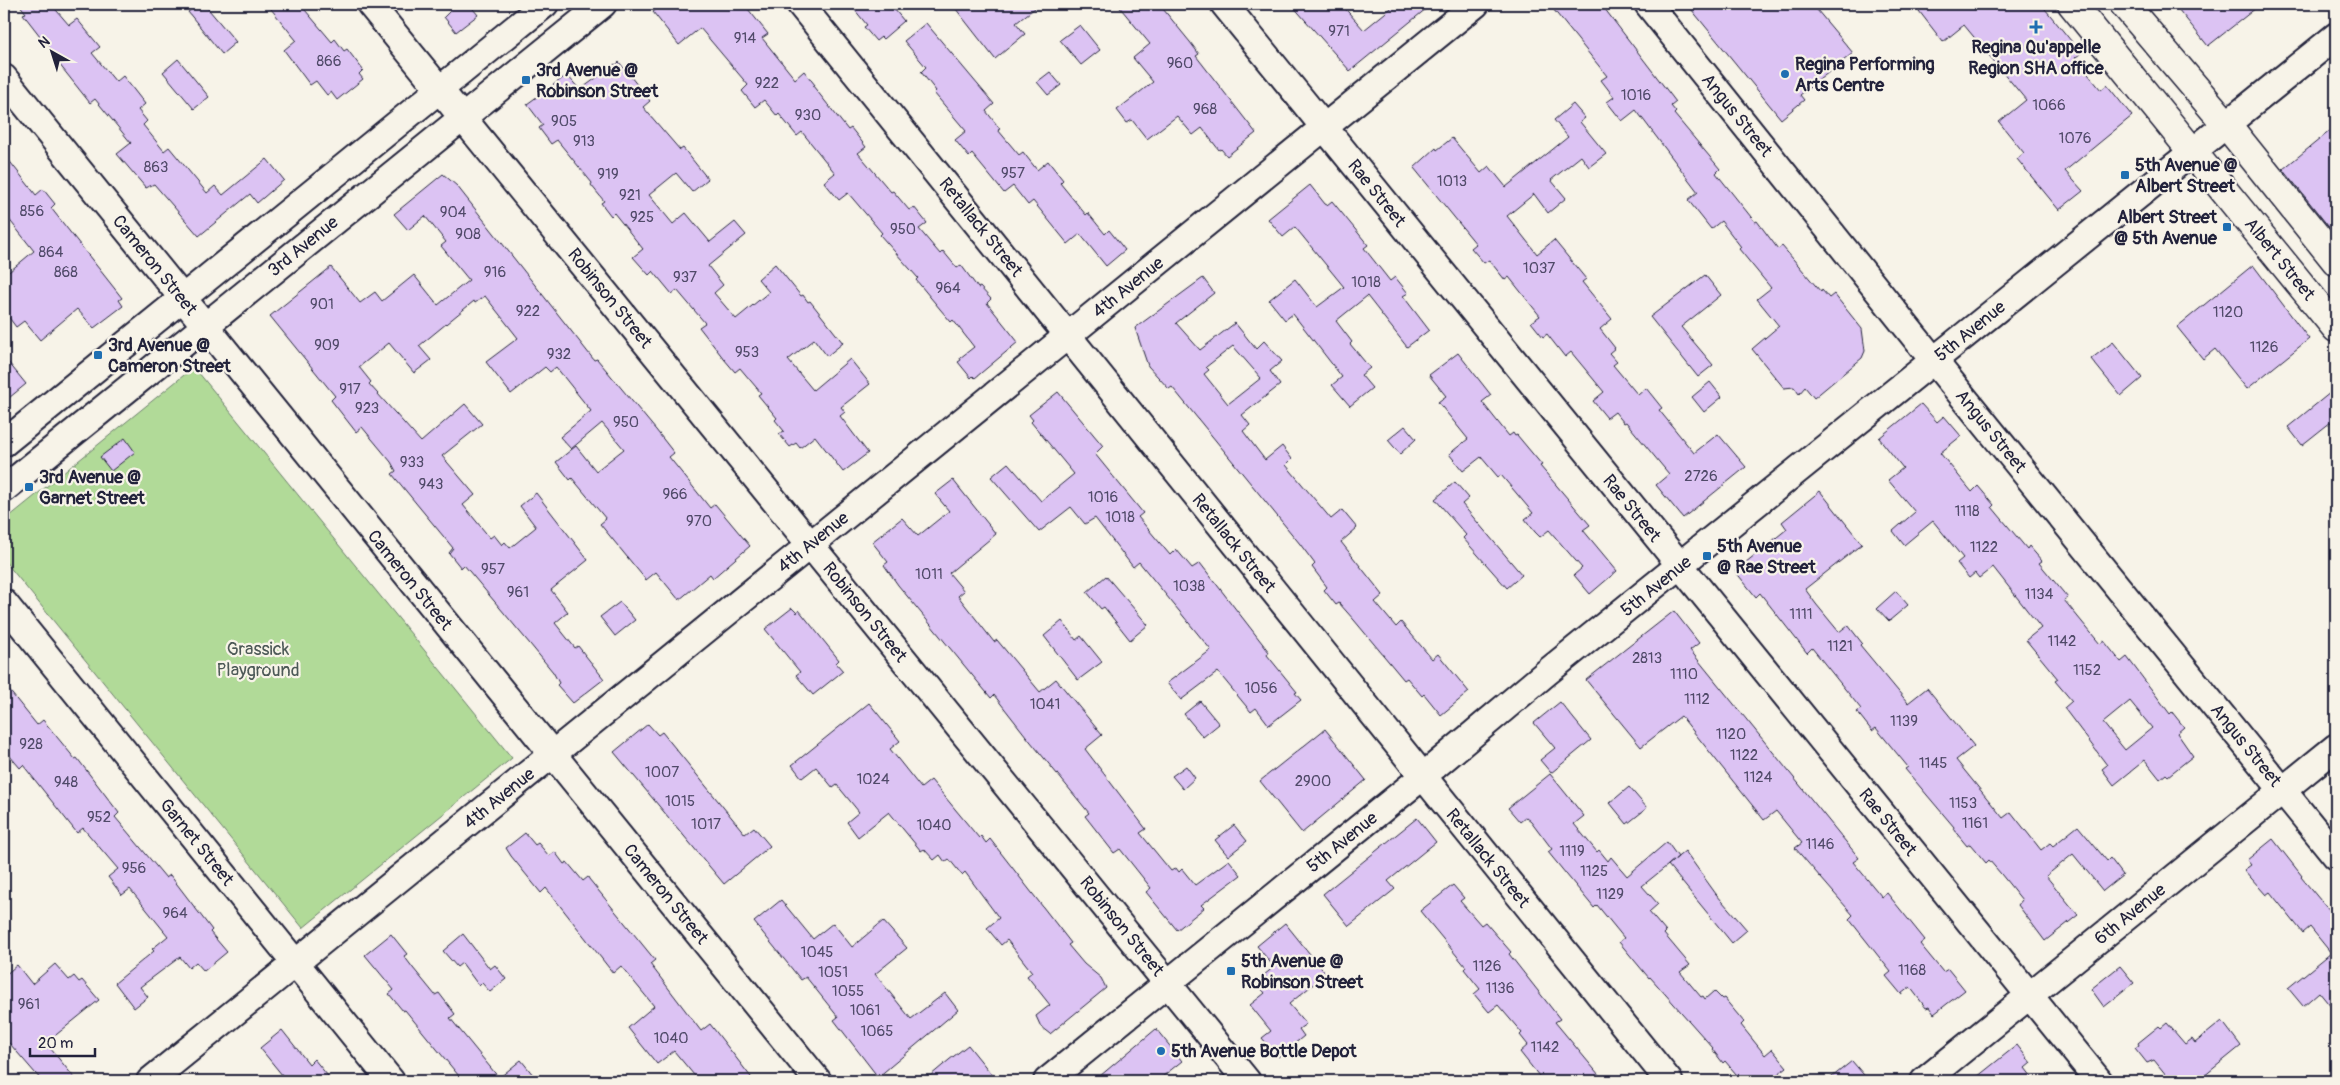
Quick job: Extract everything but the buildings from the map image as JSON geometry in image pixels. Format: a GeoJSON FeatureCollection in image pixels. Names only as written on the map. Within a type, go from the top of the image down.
{"type":"FeatureCollection","features":[{"type":"Feature","properties":{"kind":"main road","name":"Albert Street"},"geometry":{"type":"LineString","coordinates":[[2072,4],[2336,328]]}},
{"type":"Feature","properties":{"kind":"main road"},"geometry":{"type":"LineString","coordinates":[[2124,4],[2227,125],[2336,261]]}},
{"type":"Feature","properties":{"kind":"street","name":"Robinson Street"},"geometry":{"type":"LineString","coordinates":[[370,4],[1247,1081]]}},
{"type":"Feature","properties":{"kind":"street","name":"3rd Avenue"},"geometry":{"type":"LineString","coordinates":[[4,443],[545,4]]}},
{"type":"Feature","properties":{"kind":"street","name":"3rd Avenue"},"geometry":{"type":"LineString","coordinates":[[4,489],[603,4]]}},
{"type":"Feature","properties":{"kind":"street","name":"Retallack Street"},"geometry":{"type":"LineString","coordinates":[[800,4],[1669,1081]]}},
{"type":"Feature","properties":{"kind":"street","name":"Rae Street"},"geometry":{"type":"LineString","coordinates":[[1224,4],[2099,1081]]}},
{"type":"Feature","properties":{"kind":"street","name":"4th Avenue"},"geometry":{"type":"LineString","coordinates":[[150,1081],[1476,4]]}},
{"type":"Feature","properties":{"kind":"street","name":"Angus Street"},"geometry":{"type":"LineString","coordinates":[[1648,4],[1934,361],[2336,856]]}},
{"type":"Feature","properties":{"kind":"street","name":"5th Avenue"},"geometry":{"type":"LineString","coordinates":[[1047,1081],[1422,777],[1546,673],[2336,36]]}},
{"type":"Feature","properties":{"kind":"street","name":"Cameron Street"},"geometry":{"type":"LineString","coordinates":[[4,78],[204,327],[818,1081]]}},
{"type":"Feature","properties":{"kind":"street","name":"Garnet Street"},"geometry":{"type":"LineString","coordinates":[[4,603],[391,1081]]}},
{"type":"Feature","properties":{"kind":"street","name":"6th Avenue"},"geometry":{"type":"LineString","coordinates":[[1924,1081],[2336,747]]}},
{"type":"Feature","properties":{"kind":"green space","name":"Grassick Playground"},"geometry":{"type":"Polygon","coordinates":[[[194,367],[512,758],[303,928],[4,560],[4,521],[194,367]]]}},
{"type":"Feature","properties":{"kind":"place","name":"Regina Qu'appelle Region SHA office"},"geometry":{"type":"Point","coordinates":[2036,27]}},
{"type":"Feature","properties":{"kind":"place","name":"Regina Performing Arts Centre"},"geometry":{"type":"Point","coordinates":[1785,74]}},
{"type":"Feature","properties":{"kind":"place","name":"3rd Avenue @ Robinson Street"},"geometry":{"type":"Point","coordinates":[526,80]}},
{"type":"Feature","properties":{"kind":"place","name":"5th Avenue @ Albert Street"},"geometry":{"type":"Point","coordinates":[2125,175]}},
{"type":"Feature","properties":{"kind":"place","name":"Albert Street @ 5th Avenue"},"geometry":{"type":"Point","coordinates":[2227,227]}},
{"type":"Feature","properties":{"kind":"place","name":"3rd Avenue @ Cameron Street"},"geometry":{"type":"Point","coordinates":[98,355]}},
{"type":"Feature","properties":{"kind":"place","name":"3rd Avenue @ Garnet Street"},"geometry":{"type":"Point","coordinates":[29,487]}},
{"type":"Feature","properties":{"kind":"place","name":"5th Avenue @ Rae Street"},"geometry":{"type":"Point","coordinates":[1707,556]}},
{"type":"Feature","properties":{"kind":"place","name":"5th Avenue @ Robinson Street"},"geometry":{"type":"Point","coordinates":[1231,971]}},
{"type":"Feature","properties":{"kind":"place","name":"5th Avenue Bottle Depot"},"geometry":{"type":"Point","coordinates":[1161,1051]}}]}
